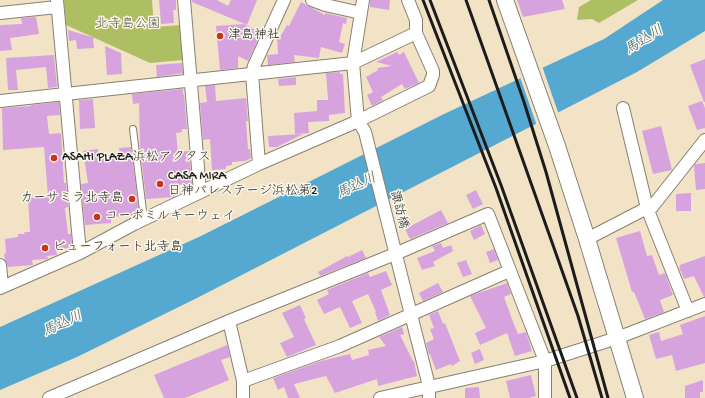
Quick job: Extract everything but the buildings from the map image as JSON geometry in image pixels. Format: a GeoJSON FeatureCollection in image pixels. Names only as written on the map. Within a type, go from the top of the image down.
{"type":"FeatureCollection","features":[{"type":"Feature","properties":{"kind":"street"},"geometry":{"type":"LineString","coordinates":[[184,0],[200,192]]}},
{"type":"Feature","properties":{"kind":"street"},"geometry":{"type":"LineString","coordinates":[[259,164],[252,74],[254,66],[284,0]]}},
{"type":"Feature","properties":{"kind":"street"},"geometry":{"type":"LineString","coordinates":[[312,0],[325,5],[361,13]]}},
{"type":"Feature","properties":{"kind":"street"},"geometry":{"type":"LineString","coordinates":[[358,121],[353,63],[362,0]]}},
{"type":"Feature","properties":{"kind":"street"},"geometry":{"type":"LineString","coordinates":[[0,265],[1,288],[80,253],[144,219],[200,192],[259,164],[358,121],[429,86],[433,71],[416,33],[416,20],[408,0]]}},
{"type":"Feature","properties":{"kind":"street"},"geometry":{"type":"LineString","coordinates":[[505,0],[587,239],[635,398]]}},
{"type":"Feature","properties":{"kind":"street"},"geometry":{"type":"LineString","coordinates":[[0,13],[57,3],[80,253]]}},
{"type":"Feature","properties":{"kind":"street"},"geometry":{"type":"LineString","coordinates":[[0,101],[353,63],[416,33]]}},
{"type":"Feature","properties":{"kind":"street"},"geometry":{"type":"LineString","coordinates":[[623,108],[647,209],[688,312]]}},
{"type":"Feature","properties":{"kind":"street","name":"諏訪橋"},"geometry":{"type":"LineString","coordinates":[[358,121],[365,132],[429,392]]}},
{"type":"Feature","properties":{"kind":"street"},"geometry":{"type":"LineString","coordinates":[[587,239],[652,207],[705,140]]}},
{"type":"Feature","properties":{"kind":"street"},"geometry":{"type":"LineString","coordinates":[[49,398],[394,251],[488,214],[545,361],[545,398]]}},
{"type":"Feature","properties":{"kind":"street"},"geometry":{"type":"LineString","coordinates":[[243,381],[340,346],[509,271]]}},
{"type":"Feature","properties":{"kind":"street"},"geometry":{"type":"LineString","coordinates":[[380,398],[429,392],[545,361],[617,338],[688,312],[705,304]]}},
{"type":"Feature","properties":{"kind":"street"},"geometry":{"type":"LineString","coordinates":[[229,321],[243,381],[244,398]]}},
{"type":"Feature","properties":{"kind":"lane"},"geometry":{"type":"LineString","coordinates":[[133,129],[144,219]]}},
{"type":"Feature","properties":{"kind":"green space","name":"北寺島公園"},"geometry":{"type":"Polygon","coordinates":[[[64,0],[152,0],[154,27],[181,25],[183,60],[150,63],[66,25],[64,0]]]}},
{"type":"Feature","properties":{"kind":"green space"},"geometry":{"type":"Polygon","coordinates":[[[591,0],[638,0],[599,23],[592,19],[577,20],[579,7],[591,0]]]}},
{"type":"Feature","properties":{"kind":"water","name":"馬込川"},"geometry":{"type":"Polygon","coordinates":[[[663,0],[705,0],[705,31],[637,72],[197,298],[77,357],[0,390],[0,327],[201,236],[444,114],[604,39],[663,0]]]}},
{"type":"Feature","properties":{"kind":"pier"},"geometry":{"type":"Polygon","coordinates":[[[542,66],[559,115],[537,126],[520,77],[542,66]]]}},
{"type":"Feature","properties":{"kind":"railway"},"geometry":{"type":"LineString","coordinates":[[423,0],[496,188],[570,398]]}},
{"type":"Feature","properties":{"kind":"railway"},"geometry":{"type":"LineString","coordinates":[[430,0],[501,185],[577,398]]}},
{"type":"Feature","properties":{"kind":"railway"},"geometry":{"type":"LineString","coordinates":[[466,0],[578,316],[602,398]]}},
{"type":"Feature","properties":{"kind":"railway"},"geometry":{"type":"LineString","coordinates":[[489,0],[546,172],[608,398]]}},
{"type":"Feature","properties":{"kind":"place","name":"津島神社"},"geometry":{"type":"Point","coordinates":[220,36]}},
{"type":"Feature","properties":{"kind":"place","name":"ASAHI PLAZA浜松アクタス"},"geometry":{"type":"Point","coordinates":[54,158]}},
{"type":"Feature","properties":{"kind":"place","name":"CASA MIRA 日神パレステージ浜松第2"},"geometry":{"type":"Point","coordinates":[160,184]}},
{"type":"Feature","properties":{"kind":"place","name":"カーサミラ北寺島"},"geometry":{"type":"Point","coordinates":[132,199]}},
{"type":"Feature","properties":{"kind":"place","name":"コーポミルキーウェイ"},"geometry":{"type":"Point","coordinates":[97,217]}},
{"type":"Feature","properties":{"kind":"place","name":"ビューフォート北寺島"},"geometry":{"type":"Point","coordinates":[45,248]}}]}
